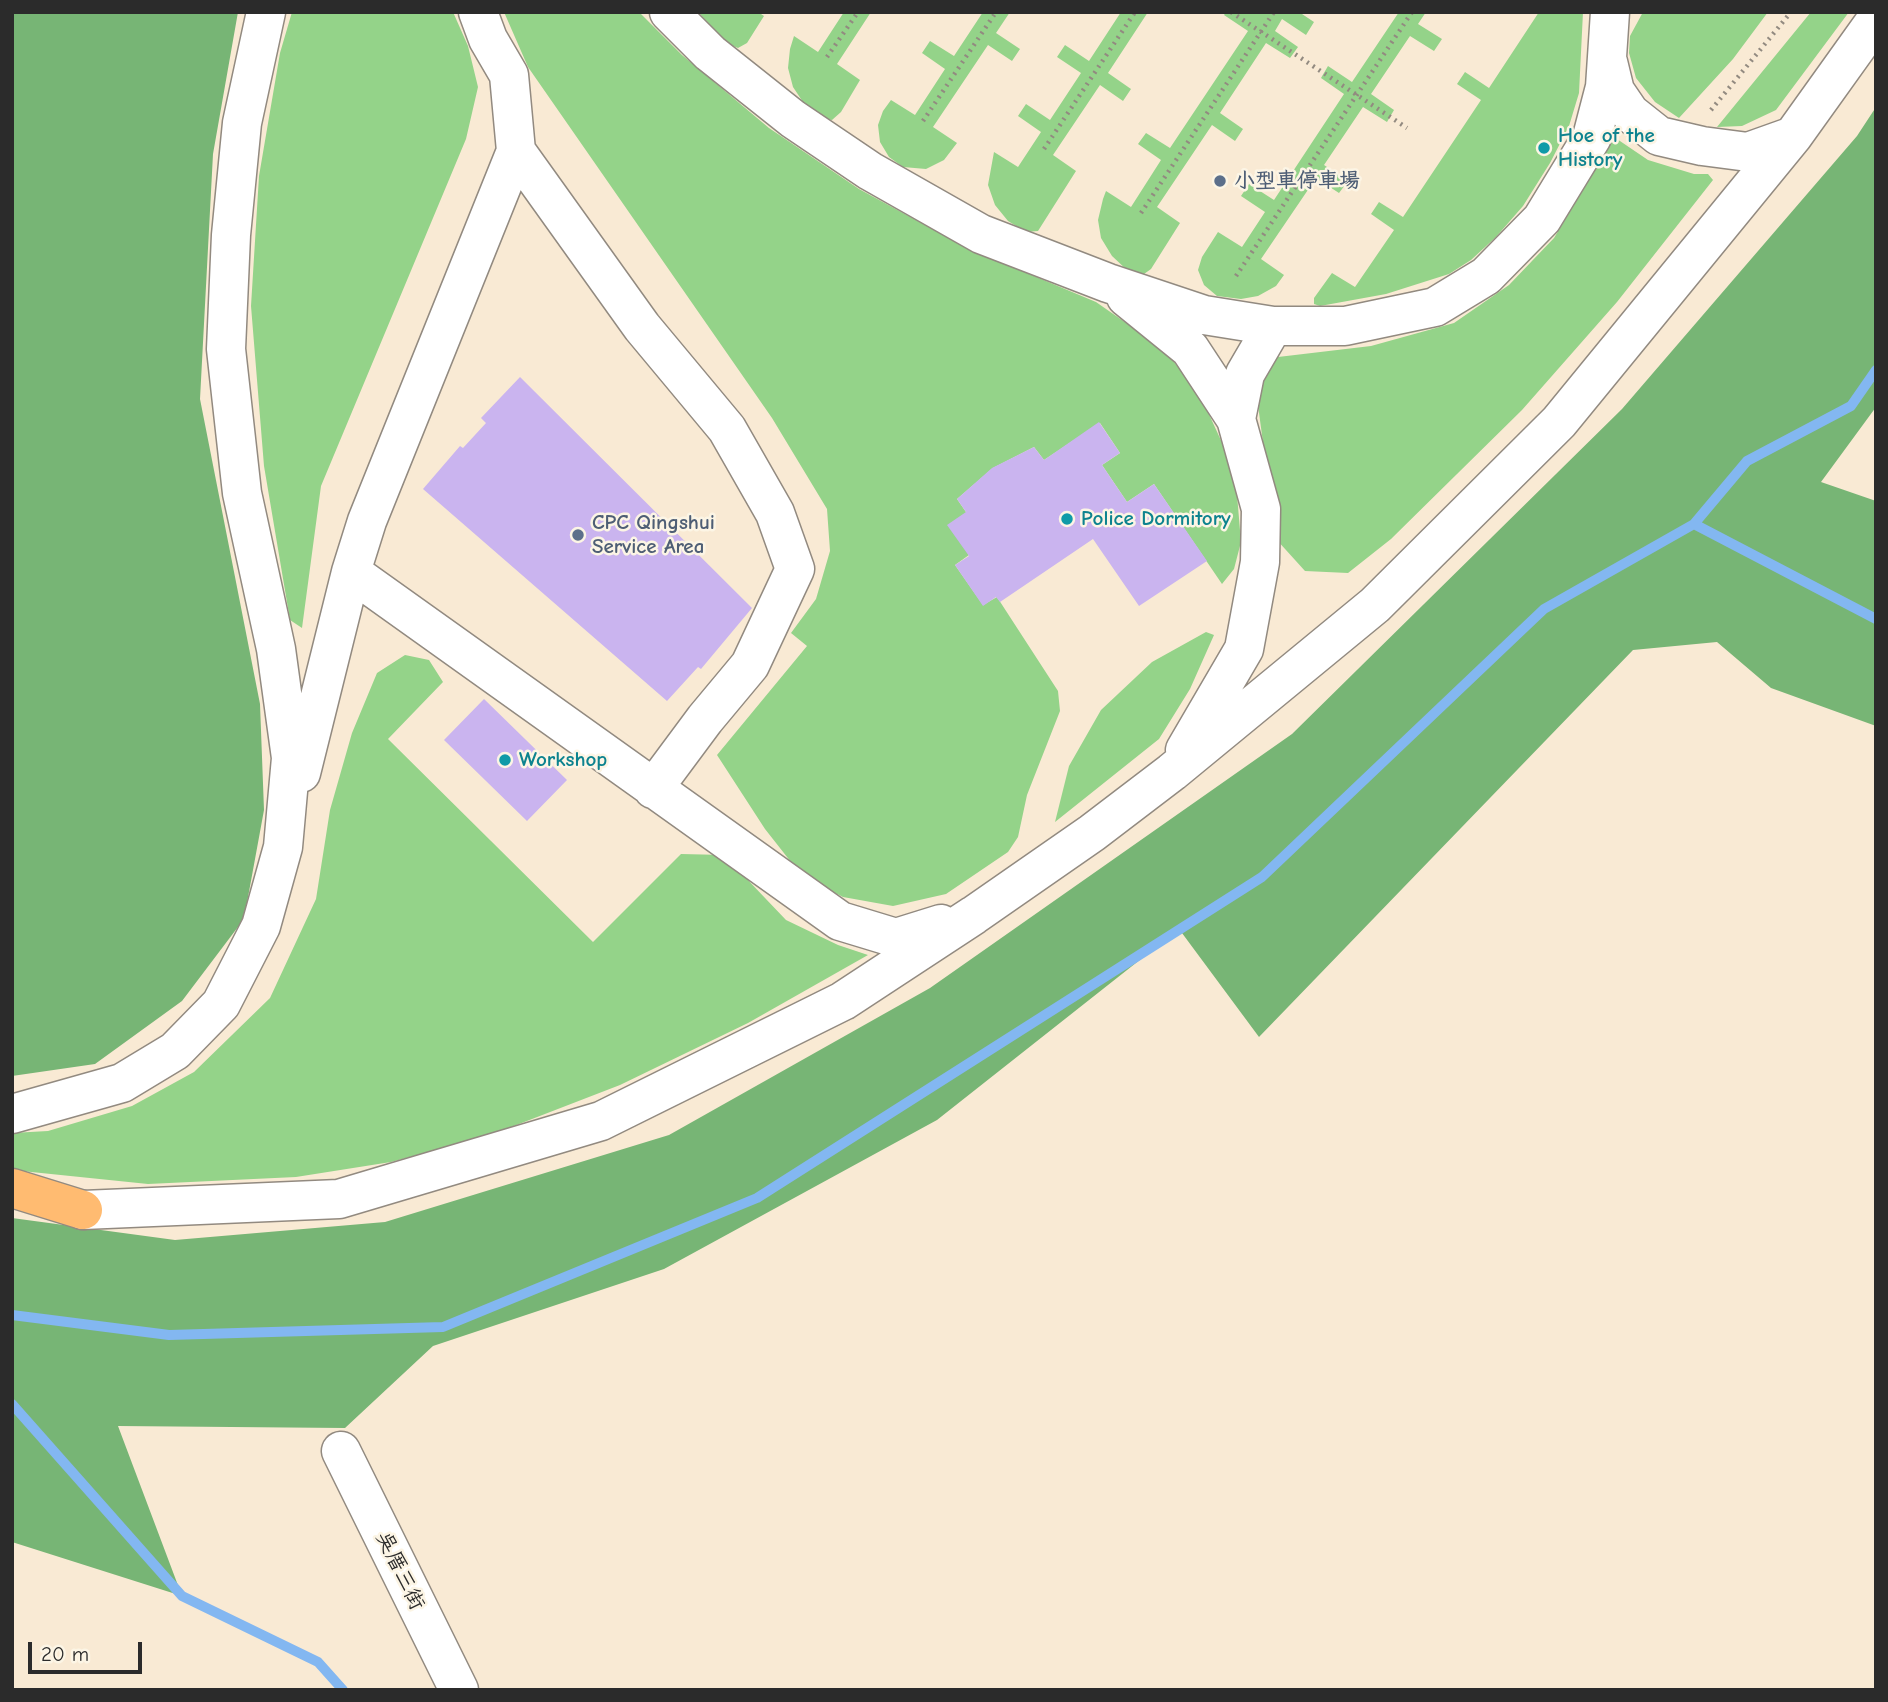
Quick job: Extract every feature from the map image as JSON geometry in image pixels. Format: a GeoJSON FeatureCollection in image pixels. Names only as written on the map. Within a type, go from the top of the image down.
{"type":"FeatureCollection","features":[{"type":"Feature","properties":{"kind":"highway"},"geometry":{"type":"LineString","coordinates":[[12,1188],[83,1210]]}},
{"type":"Feature","properties":{"kind":"highway"},"geometry":{"type":"LineString","coordinates":[[12,1202],[83,1210]]}},
{"type":"Feature","properties":{"kind":"street"},"geometry":{"type":"LineString","coordinates":[[266,12],[242,124],[231,235],[226,349],[242,493],[276,649],[291,758],[283,847]]}},
{"type":"Feature","properties":{"kind":"street"},"geometry":{"type":"LineString","coordinates":[[12,1114],[121,1083],[175,1051],[221,1004],[261,926],[351,572],[422,381],[516,151],[509,75],[488,39],[478,12]]}},
{"type":"Feature","properties":{"kind":"street"},"geometry":{"type":"LineString","coordinates":[[669,12],[710,53],[779,108],[870,171],[981,234],[1108,283],[1204,315],[1273,326],[1345,326],[1434,307],[1486,276],[1542,219],[1592,137],[1605,87],[1609,12]]}},
{"type":"Feature","properties":{"kind":"street"},"geometry":{"type":"LineString","coordinates":[[83,1210],[339,1199],[601,1121],[843,1001],[974,915],[1092,833],[1172,772],[1375,605],[1559,422],[1793,136],[1876,20]]}},
{"type":"Feature","properties":{"kind":"street"},"geometry":{"type":"LineString","coordinates":[[1608,62],[1615,91],[1630,113],[1659,136],[1748,152],[1793,136]]}},
{"type":"Feature","properties":{"kind":"street"},"geometry":{"type":"LineString","coordinates":[[516,151],[642,327],[727,429],[775,513],[795,569],[750,665],[705,719],[653,789]]}},
{"type":"Feature","properties":{"kind":"street"},"geometry":{"type":"LineString","coordinates":[[1108,283],[1190,349],[1236,419],[1261,509],[1260,562],[1244,649],[1172,772]]}},
{"type":"Feature","properties":{"kind":"street"},"geometry":{"type":"LineString","coordinates":[[1236,419],[1245,374],[1273,326]]}},
{"type":"Feature","properties":{"kind":"street"},"geometry":{"type":"LineString","coordinates":[[351,572],[596,749],[840,920],[896,938],[974,915]]}},
{"type":"Feature","properties":{"kind":"street","name":"吳厝三街"},"geometry":{"type":"LineString","coordinates":[[341,1451],[459,1690]]}},
{"type":"Feature","properties":{"kind":"path"},"geometry":{"type":"LineString","coordinates":[[827,57],[858,12]]}},
{"type":"Feature","properties":{"kind":"path"},"geometry":{"type":"LineString","coordinates":[[923,121],[996,12]]}},
{"type":"Feature","properties":{"kind":"path"},"geometry":{"type":"LineString","coordinates":[[1044,149],[1135,12]]}},
{"type":"Feature","properties":{"kind":"path"},"geometry":{"type":"LineString","coordinates":[[1231,12],[1407,128]]}},
{"type":"Feature","properties":{"kind":"path"},"geometry":{"type":"LineString","coordinates":[[1141,213],[1274,12]]}},
{"type":"Feature","properties":{"kind":"path"},"geometry":{"type":"LineString","coordinates":[[1236,276],[1412,12]]}},
{"type":"Feature","properties":{"kind":"path"},"geometry":{"type":"LineString","coordinates":[[1682,141],[1751,64],[1791,12]]}},
{"type":"Feature","properties":{"kind":"green space"},"geometry":{"type":"Polygon","coordinates":[[[12,12],[238,12],[213,154],[200,399],[260,704],[264,810],[244,919],[182,1001],[95,1064],[12,1076],[12,12]]]}},
{"type":"Feature","properties":{"kind":"green space"},"geometry":{"type":"Polygon","coordinates":[[[292,12],[453,12],[468,46],[478,87],[466,139],[321,486],[302,628],[290,620],[264,466],[251,306],[259,176],[280,53],[292,12]]]}},
{"type":"Feature","properties":{"kind":"green space"},"geometry":{"type":"Polygon","coordinates":[[[504,12],[639,12],[682,55],[769,128],[859,189],[967,248],[1096,302],[1165,350],[1202,399],[1235,471],[1241,542],[1234,569],[1222,584],[1154,484],[1127,502],[1102,465],[1120,453],[1100,423],[1044,460],[1034,447],[993,468],[957,499],[966,512],[969,555],[955,565],[983,605],[997,597],[1058,691],[1060,711],[1027,795],[1018,837],[1008,852],[946,894],[893,906],[843,897],[802,876],[765,829],[717,755],[807,646],[791,633],[816,599],[830,551],[827,509],[772,418],[528,67],[504,12]]]}},
{"type":"Feature","properties":{"kind":"green space"},"geometry":{"type":"Polygon","coordinates":[[[698,12],[758,12],[764,16],[747,43],[738,48],[728,44],[698,12]]]}},
{"type":"Feature","properties":{"kind":"green space"},"geometry":{"type":"Polygon","coordinates":[[[844,12],[871,12],[837,64],[860,80],[841,112],[832,120],[826,119],[803,102],[793,87],[788,68],[790,49],[794,36],[818,52],[844,12]]]}},
{"type":"Feature","properties":{"kind":"green space"},"geometry":{"type":"Polygon","coordinates":[[[983,12],[1010,12],[996,33],[1020,49],[1012,61],[988,45],[933,127],[957,143],[944,160],[926,169],[903,167],[889,157],[880,142],[878,125],[883,111],[891,100],[915,115],[945,69],[922,53],[930,41],[954,56],[983,12]]]}},
{"type":"Feature","properties":{"kind":"green space"},"geometry":{"type":"Polygon","coordinates":[[[1121,12],[1148,12],[1108,73],[1131,89],[1123,101],[1100,85],[1053,155],[1076,171],[1038,231],[1026,232],[1008,221],[995,205],[988,185],[994,152],[1018,167],[1041,132],[1018,116],[1026,104],[1050,120],[1081,73],[1057,57],[1065,45],[1089,61],[1121,12]]]}},
{"type":"Feature","properties":{"kind":"green space"},"geometry":{"type":"Polygon","coordinates":[[[1226,12],[1299,12],[1314,22],[1306,35],[1282,19],[1275,31],[1298,47],[1290,58],[1266,43],[1220,113],[1243,129],[1235,141],[1212,125],[1157,207],[1180,223],[1151,269],[1144,274],[1127,270],[1112,256],[1101,238],[1098,220],[1106,191],[1131,207],[1161,160],[1138,144],[1146,133],[1170,148],[1248,31],[1224,15],[1226,12]]]}},
{"type":"Feature","properties":{"kind":"green space"},"geometry":{"type":"Polygon","coordinates":[[[1399,12],[1426,12],[1418,24],[1442,39],[1434,51],[1410,36],[1371,94],[1394,110],[1387,122],[1363,107],[1324,165],[1348,181],[1339,193],[1316,178],[1261,259],[1284,275],[1276,286],[1258,296],[1241,299],[1217,296],[1204,285],[1198,270],[1202,257],[1218,232],[1242,247],[1265,212],[1241,196],[1249,184],[1274,200],[1344,94],[1321,78],[1328,66],[1352,82],[1399,12]]]}},
{"type":"Feature","properties":{"kind":"green space"},"geometry":{"type":"Polygon","coordinates":[[[1539,12],[1583,12],[1579,93],[1569,126],[1523,206],[1471,260],[1449,274],[1386,294],[1320,306],[1314,304],[1314,298],[1332,273],[1355,287],[1394,230],[1371,214],[1379,202],[1403,217],[1481,100],[1457,84],[1465,72],[1489,88],[1539,12]]]}},
{"type":"Feature","properties":{"kind":"green space"},"geometry":{"type":"Polygon","coordinates":[[[1643,12],[1768,12],[1733,59],[1679,118],[1655,102],[1636,78],[1629,53],[1630,36],[1643,12]]]}},
{"type":"Feature","properties":{"kind":"green space"},"geometry":{"type":"Polygon","coordinates":[[[1811,12],[1849,12],[1776,110],[1742,126],[1717,127],[1811,12]]]}},
{"type":"Feature","properties":{"kind":"green space"},"geometry":{"type":"Polygon","coordinates":[[[1876,107],[1876,407],[1821,482],[1876,501],[1876,726],[1771,688],[1717,642],[1633,650],[1259,1037],[1179,929],[937,1120],[664,1269],[433,1346],[345,1428],[118,1426],[182,1596],[12,1542],[12,1218],[175,1240],[385,1222],[669,1135],[930,988],[1292,734],[1622,409],[1857,136],[1876,107]]]}},
{"type":"Feature","properties":{"kind":"green space"},"geometry":{"type":"Polygon","coordinates":[[[1617,139],[1648,160],[1694,174],[1708,174],[1713,180],[1617,302],[1522,410],[1391,539],[1348,573],[1305,571],[1276,539],[1257,398],[1267,371],[1278,357],[1371,346],[1454,323],[1509,285],[1554,238],[1591,177],[1605,141],[1617,139]]]}},
{"type":"Feature","properties":{"kind":"green space"},"geometry":{"type":"Polygon","coordinates":[[[1206,632],[1214,635],[1190,689],[1159,739],[1055,822],[1069,766],[1101,710],[1152,662],[1206,632]]]}},
{"type":"Feature","properties":{"kind":"green space"},"geometry":{"type":"Polygon","coordinates":[[[405,655],[429,660],[443,682],[388,739],[593,942],[681,854],[724,855],[786,920],[838,945],[868,955],[748,1023],[620,1085],[488,1136],[391,1162],[296,1177],[148,1184],[12,1170],[12,1133],[48,1131],[132,1106],[194,1072],[270,998],[316,899],[330,810],[352,733],[377,673],[405,655]]]}},
{"type":"Feature","properties":{"kind":"building","name":"CPC Qingshui Service Area"},"geometry":{"type":"Polygon","coordinates":[[[520,377],[752,608],[701,669],[698,667],[667,701],[423,489],[460,446],[463,448],[486,423],[481,418],[520,377]]]}},
{"type":"Feature","properties":{"kind":"building","name":"Police Dormitory"},"geometry":{"type":"Polygon","coordinates":[[[1099,422],[1120,453],[1102,465],[1127,502],[1154,484],[1207,561],[1139,606],[1093,539],[1000,602],[996,597],[983,606],[955,565],[969,556],[947,525],[966,512],[957,499],[992,468],[1034,447],[1044,460],[1099,422]]]}},
{"type":"Feature","properties":{"kind":"building","name":"Workshop"},"geometry":{"type":"Polygon","coordinates":[[[484,699],[567,780],[527,821],[444,740],[484,699]]]}},
{"type":"Feature","properties":{"kind":"waterway"},"geometry":{"type":"LineString","coordinates":[[1694,524],[1747,461],[1851,406],[1876,370]]}},
{"type":"Feature","properties":{"kind":"waterway"},"geometry":{"type":"LineString","coordinates":[[12,1315],[169,1335],[443,1327],[757,1198],[1262,877],[1544,609],[1694,524],[1876,619]]}},
{"type":"Feature","properties":{"kind":"waterway"},"geometry":{"type":"LineString","coordinates":[[12,1404],[182,1596],[318,1662],[343,1690]]}},
{"type":"Feature","properties":{"kind":"place","name":"Hoe of the History"},"geometry":{"type":"Point","coordinates":[1544,148]}},
{"type":"Feature","properties":{"kind":"place","name":"小型車停車場"},"geometry":{"type":"Point","coordinates":[1220,181]}},
{"type":"Feature","properties":{"kind":"place","name":"Police Dormitory"},"geometry":{"type":"Point","coordinates":[1067,519]}},
{"type":"Feature","properties":{"kind":"place","name":"CPC Qingshui Service Area"},"geometry":{"type":"Point","coordinates":[578,535]}},
{"type":"Feature","properties":{"kind":"place","name":"Workshop"},"geometry":{"type":"Point","coordinates":[505,760]}}]}
